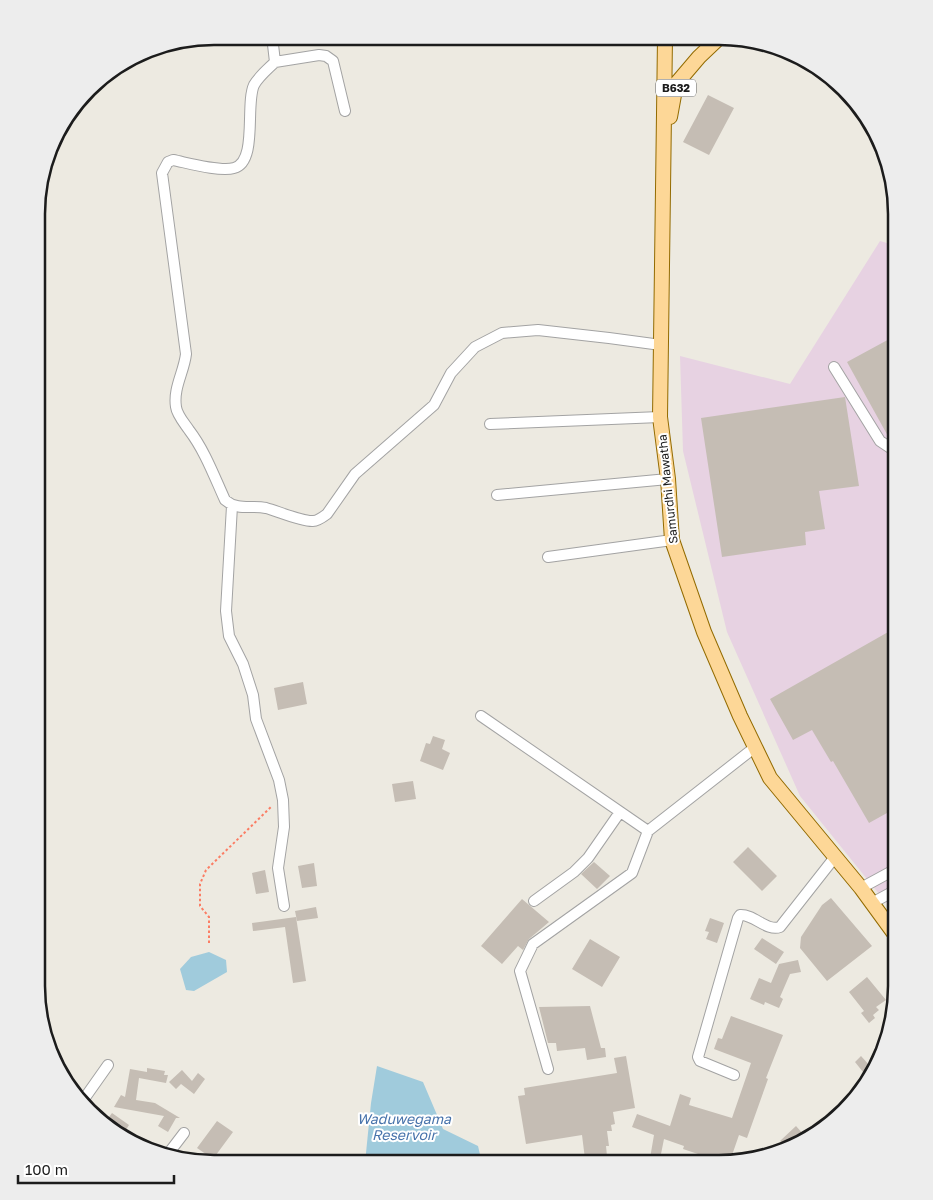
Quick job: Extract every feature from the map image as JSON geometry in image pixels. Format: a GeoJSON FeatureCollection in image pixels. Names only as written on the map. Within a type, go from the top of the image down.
{"type":"FeatureCollection","features":[{"type":"Feature","properties":{"kind":"main road","name":"Samurdhi Mawatha"},"geometry":{"type":"LineString","coordinates":[[665,45],[660,417],[668,478],[672,540],[704,632],[754,748],[770,778],[861,888],[888,925]]}},
{"type":"Feature","properties":{"kind":"main road","name":"B632"},"geometry":{"type":"LineString","coordinates":[[663,154],[676,84],[712,45]]}},
{"type":"Feature","properties":{"kind":"street"},"geometry":{"type":"LineString","coordinates":[[273,45],[275,62]]}},
{"type":"Feature","properties":{"kind":"street"},"geometry":{"type":"LineString","coordinates":[[345,111],[333,61],[326,56],[319,55],[275,62],[254,86],[251,97],[248,149],[244,161],[236,168],[225,169],[173,160],[168,162],[162,173],[186,354],[185,366],[178,383],[176,409],[198,442],[225,500],[232,506],[265,508],[312,521],[321,518],[327,514],[355,474],[434,406],[451,373],[475,347],[502,332],[538,330],[661,345]]}},
{"type":"Feature","properties":{"kind":"street"},"geometry":{"type":"LineString","coordinates":[[834,367],[880,441],[888,446]]}},
{"type":"Feature","properties":{"kind":"street"},"geometry":{"type":"LineString","coordinates":[[490,424],[660,417]]}},
{"type":"Feature","properties":{"kind":"street"},"geometry":{"type":"LineString","coordinates":[[497,495],[668,478]]}},
{"type":"Feature","properties":{"kind":"street"},"geometry":{"type":"LineString","coordinates":[[232,506],[226,611],[229,636],[243,664],[253,695],[256,720],[279,780],[283,800],[284,827],[278,868],[284,906]]}},
{"type":"Feature","properties":{"kind":"street"},"geometry":{"type":"LineString","coordinates":[[548,557],[672,540]]}},
{"type":"Feature","properties":{"kind":"street"},"geometry":{"type":"LineString","coordinates":[[481,716],[648,832]]}},
{"type":"Feature","properties":{"kind":"street"},"geometry":{"type":"LineString","coordinates":[[548,1069],[520,971],[533,944],[632,873],[648,832],[754,748]]}},
{"type":"Feature","properties":{"kind":"street"},"geometry":{"type":"LineString","coordinates":[[534,901],[574,872],[588,858],[620,812]]}},
{"type":"Feature","properties":{"kind":"street"},"geometry":{"type":"LineString","coordinates":[[734,1074],[700,1061],[698,1057],[738,918],[740,915],[746,915],[773,928],[780,927],[835,856]]}},
{"type":"Feature","properties":{"kind":"street"},"geometry":{"type":"LineString","coordinates":[[861,888],[888,873]]}},
{"type":"Feature","properties":{"kind":"street"},"geometry":{"type":"LineString","coordinates":[[872,903],[888,894]]}},
{"type":"Feature","properties":{"kind":"street"},"geometry":{"type":"LineString","coordinates":[[86,1096],[108,1064]]}},
{"type":"Feature","properties":{"kind":"street"},"geometry":{"type":"LineString","coordinates":[[171,1149],[184,1133]]}},
{"type":"Feature","properties":{"kind":"path"},"geometry":{"type":"LineString","coordinates":[[209,943],[209,917],[200,906],[200,884],[206,870],[272,807],[273,798]]}},
{"type":"Feature","properties":{"kind":"shaded area"},"geometry":{"type":"Polygon","coordinates":[[[880,241],[888,243],[888,905],[800,796],[727,632],[683,451],[680,356],[790,384],[880,241]]]}},
{"type":"Feature","properties":{"kind":"water"},"geometry":{"type":"Polygon","coordinates":[[[209,952],[226,960],[227,972],[194,991],[186,990],[180,969],[191,957],[209,952]]]}},
{"type":"Feature","properties":{"kind":"water","name":"Waduwegama Reservoir"},"geometry":{"type":"Polygon","coordinates":[[[377,1066],[423,1082],[443,1129],[478,1146],[480,1155],[366,1155],[377,1066]]]}},
{"type":"Feature","properties":{"kind":"building"},"geometry":{"type":"Polygon","coordinates":[[[708,95],[734,108],[709,155],[683,142],[708,95]]]}},
{"type":"Feature","properties":{"kind":"building"},"geometry":{"type":"Polygon","coordinates":[[[888,340],[888,436],[847,362],[888,340]]]}},
{"type":"Feature","properties":{"kind":"building"},"geometry":{"type":"Polygon","coordinates":[[[845,397],[859,486],[819,491],[825,529],[805,532],[806,545],[722,557],[701,418],[845,397]]]}},
{"type":"Feature","properties":{"kind":"building"},"geometry":{"type":"Polygon","coordinates":[[[888,632],[888,812],[869,823],[833,761],[831,762],[812,730],[793,740],[770,699],[888,632]]]}},
{"type":"Feature","properties":{"kind":"building"},"geometry":{"type":"Polygon","coordinates":[[[303,682],[307,704],[278,710],[274,688],[303,682]]]}},
{"type":"Feature","properties":{"kind":"building"},"geometry":{"type":"Polygon","coordinates":[[[433,736],[445,740],[442,749],[450,753],[443,770],[420,761],[426,743],[430,744],[433,736]]]}},
{"type":"Feature","properties":{"kind":"building"},"geometry":{"type":"Polygon","coordinates":[[[413,781],[416,799],[395,802],[392,784],[413,781]]]}},
{"type":"Feature","properties":{"kind":"building"},"geometry":{"type":"Polygon","coordinates":[[[748,847],[777,876],[762,891],[733,862],[748,847]]]}},
{"type":"Feature","properties":{"kind":"building"},"geometry":{"type":"Polygon","coordinates":[[[594,862],[610,876],[597,889],[581,874],[594,862]]]}},
{"type":"Feature","properties":{"kind":"building"},"geometry":{"type":"Polygon","coordinates":[[[314,863],[317,886],[302,888],[298,866],[314,863]]]}},
{"type":"Feature","properties":{"kind":"building"},"geometry":{"type":"Polygon","coordinates":[[[265,870],[269,892],[256,894],[252,873],[265,870]]]}},
{"type":"Feature","properties":{"kind":"building"},"geometry":{"type":"Polygon","coordinates":[[[831,898],[872,946],[827,981],[800,948],[801,937],[822,905],[831,898]]]}},
{"type":"Feature","properties":{"kind":"building"},"geometry":{"type":"Polygon","coordinates":[[[522,899],[549,922],[529,939],[523,950],[518,946],[502,964],[481,946],[522,899]]]}},
{"type":"Feature","properties":{"kind":"building"},"geometry":{"type":"Polygon","coordinates":[[[316,907],[318,918],[297,921],[295,911],[316,907]]]}},
{"type":"Feature","properties":{"kind":"building"},"geometry":{"type":"Polygon","coordinates":[[[296,917],[306,981],[293,983],[285,927],[253,931],[252,923],[296,917]]]}},
{"type":"Feature","properties":{"kind":"building"},"geometry":{"type":"Polygon","coordinates":[[[710,918],[724,923],[717,943],[706,939],[709,932],[705,931],[710,918]]]}},
{"type":"Feature","properties":{"kind":"building"},"geometry":{"type":"Polygon","coordinates":[[[762,938],[784,952],[776,964],[754,949],[762,938]]]}},
{"type":"Feature","properties":{"kind":"building"},"geometry":{"type":"Polygon","coordinates":[[[590,939],[620,957],[602,987],[572,969],[590,939]]]}},
{"type":"Feature","properties":{"kind":"building"},"geometry":{"type":"Polygon","coordinates":[[[798,960],[801,972],[790,974],[780,997],[783,999],[779,1008],[765,1002],[764,1005],[750,999],[759,978],[771,983],[779,964],[798,960]]]}},
{"type":"Feature","properties":{"kind":"building"},"geometry":{"type":"Polygon","coordinates":[[[867,977],[886,1000],[876,1007],[879,1010],[873,1015],[875,1018],[869,1023],[861,1013],[864,1011],[849,992],[867,977]]]}},
{"type":"Feature","properties":{"kind":"building"},"geometry":{"type":"Polygon","coordinates":[[[590,1006],[601,1048],[605,1048],[606,1057],[587,1060],[585,1048],[557,1051],[556,1043],[548,1043],[539,1007],[590,1006]]]}},
{"type":"Feature","properties":{"kind":"building"},"geometry":{"type":"Polygon","coordinates":[[[731,1016],[783,1035],[766,1078],[768,1079],[747,1138],[739,1135],[732,1155],[701,1155],[683,1149],[684,1146],[664,1139],[661,1155],[651,1155],[654,1135],[632,1127],[637,1114],[670,1126],[680,1094],[691,1098],[689,1105],[732,1118],[751,1063],[714,1049],[718,1038],[722,1039],[731,1016]]]}},
{"type":"Feature","properties":{"kind":"building"},"geometry":{"type":"Polygon","coordinates":[[[626,1056],[635,1108],[613,1112],[615,1124],[611,1125],[612,1131],[607,1131],[609,1146],[606,1146],[607,1155],[584,1155],[582,1135],[526,1144],[518,1096],[525,1095],[524,1088],[617,1073],[614,1058],[626,1056]]]}},
{"type":"Feature","properties":{"kind":"building"},"geometry":{"type":"Polygon","coordinates":[[[861,1056],[869,1065],[863,1072],[855,1062],[861,1056]]]}},
{"type":"Feature","properties":{"kind":"building"},"geometry":{"type":"Polygon","coordinates":[[[147,1068],[165,1071],[164,1075],[168,1075],[166,1083],[139,1078],[136,1100],[155,1103],[180,1118],[176,1118],[168,1132],[158,1126],[164,1116],[114,1107],[121,1095],[125,1097],[130,1069],[147,1072],[147,1068]]]}},
{"type":"Feature","properties":{"kind":"building"},"geometry":{"type":"Polygon","coordinates":[[[182,1070],[192,1081],[198,1073],[205,1079],[194,1094],[181,1084],[176,1089],[169,1082],[182,1070]]]}},
{"type":"Feature","properties":{"kind":"building"},"geometry":{"type":"Polygon","coordinates":[[[112,1113],[129,1125],[126,1130],[108,1118],[112,1113]]]}},
{"type":"Feature","properties":{"kind":"building"},"geometry":{"type":"Polygon","coordinates":[[[217,1121],[233,1132],[216,1155],[207,1155],[197,1148],[217,1121]]]}},
{"type":"Feature","properties":{"kind":"building"},"geometry":{"type":"Polygon","coordinates":[[[796,1126],[802,1133],[782,1143],[780,1141],[796,1126]]]}}]}
